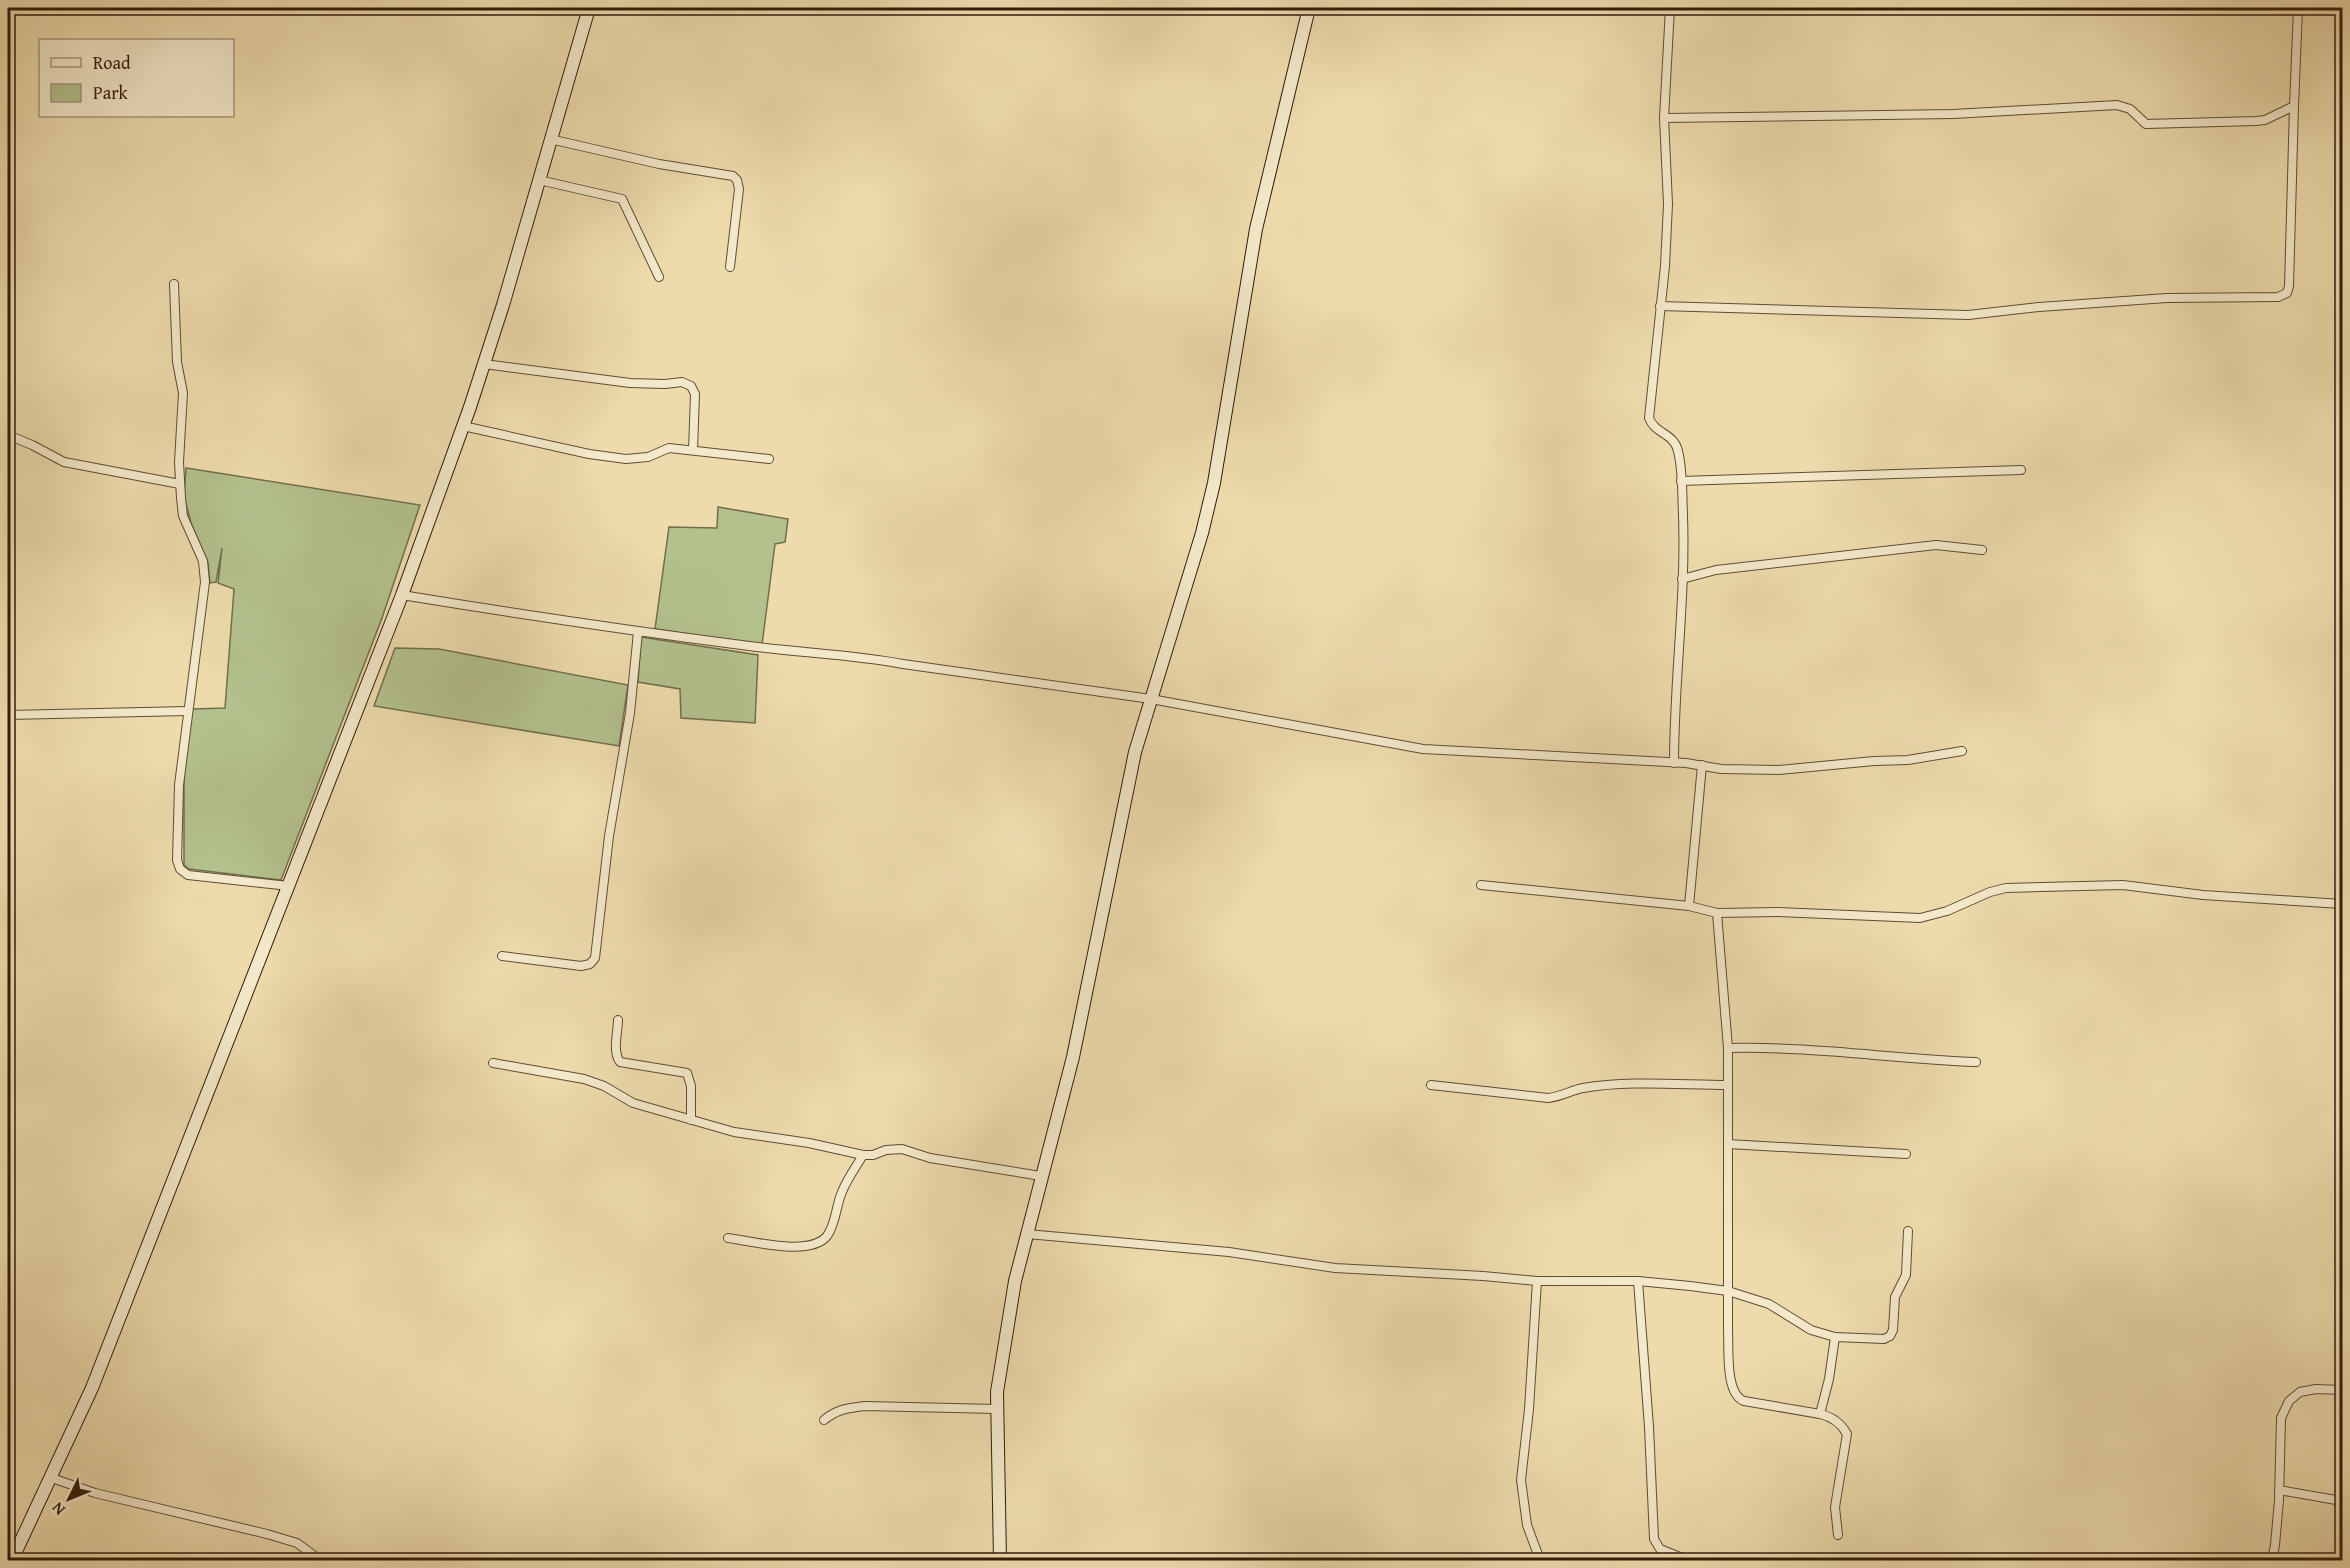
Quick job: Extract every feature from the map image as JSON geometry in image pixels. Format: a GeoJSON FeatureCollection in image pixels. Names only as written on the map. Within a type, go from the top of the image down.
{"type":"FeatureCollection","features":[{"type":"Feature","properties":{"kind":"street"},"geometry":{"type":"LineString","coordinates":[[12,1560],[52,1478],[120,1319],[402,595],[484,364],[589,8]]}},
{"type":"Feature","properties":{"kind":"street"},"geometry":{"type":"LineString","coordinates":[[1000,1560],[997,1392],[1015,1281],[1073,1057],[1127,791],[1151,699],[1202,533],[1214,483],[1256,229],[1309,8]]}},
{"type":"Feature","properties":{"kind":"street"},"geometry":{"type":"LineString","coordinates":[[1670,8],[1664,118],[1668,204],[1649,418],[1657,430],[1667,434],[1675,441],[1681,481],[1684,538],[1674,719],[1674,763]]}},
{"type":"Feature","properties":{"kind":"street"},"geometry":{"type":"LineString","coordinates":[[1660,306],[1968,315],[2039,307],[2167,298],[2278,297],[2287,293],[2298,8]]}},
{"type":"Feature","properties":{"kind":"street"},"geometry":{"type":"LineString","coordinates":[[1664,118],[1953,114],[2117,105],[2130,109],[2146,124],[2235,123],[2265,120],[2294,106]]}},
{"type":"Feature","properties":{"kind":"street"},"geometry":{"type":"LineString","coordinates":[[550,139],[659,164],[733,176],[737,180],[739,189],[730,267]]}},
{"type":"Feature","properties":{"kind":"street"},"geometry":{"type":"LineString","coordinates":[[539,180],[622,199],[659,278]]}},
{"type":"Feature","properties":{"kind":"street"},"geometry":{"type":"LineString","coordinates":[[174,284],[177,362],[183,393],[179,462],[183,516],[203,561],[205,582],[179,785],[177,860],[180,869],[188,875],[290,886]]}},
{"type":"Feature","properties":{"kind":"street"},"geometry":{"type":"LineString","coordinates":[[484,364],[630,383],[682,382],[691,386],[695,394],[693,450]]}},
{"type":"Feature","properties":{"kind":"street"},"geometry":{"type":"LineString","coordinates":[[463,426],[589,454],[626,459],[648,457],[669,448],[769,459]]}},
{"type":"Feature","properties":{"kind":"street"},"geometry":{"type":"LineString","coordinates":[[8,435],[64,462],[180,484]]}},
{"type":"Feature","properties":{"kind":"street"},"geometry":{"type":"LineString","coordinates":[[1681,481],[2021,470]]}},
{"type":"Feature","properties":{"kind":"street"},"geometry":{"type":"LineString","coordinates":[[1682,579],[1716,570],[1936,545],[1982,550]]}},
{"type":"Feature","properties":{"kind":"street"},"geometry":{"type":"LineString","coordinates":[[402,595],[638,632],[759,648],[867,657],[1151,699],[1423,749],[1674,763],[1721,769],[1779,770],[1874,760],[1908,760],[1962,751]]}},
{"type":"Feature","properties":{"kind":"street"},"geometry":{"type":"LineString","coordinates":[[502,956],[581,966],[590,964],[596,958],[609,836],[630,713],[638,632]]}},
{"type":"Feature","properties":{"kind":"street"},"geometry":{"type":"LineString","coordinates":[[8,715],[188,711]]}},
{"type":"Feature","properties":{"kind":"street"},"geometry":{"type":"LineString","coordinates":[[1689,906],[1702,765]]}},
{"type":"Feature","properties":{"kind":"street"},"geometry":{"type":"LineString","coordinates":[[1481,885],[1689,906],[1717,913],[1778,912],[1920,918],[2006,888],[2123,885],[2203,895],[2343,904]]}},
{"type":"Feature","properties":{"kind":"street"},"geometry":{"type":"LineString","coordinates":[[1717,913],[1728,1048],[1728,1292],[1730,1371],[1734,1393],[1737,1399],[1831,1417],[1842,1426],[1847,1434],[1835,1507],[1838,1535]]}},
{"type":"Feature","properties":{"kind":"street"},"geometry":{"type":"LineString","coordinates":[[618,1020],[616,1049],[620,1062],[627,1065],[682,1072],[690,1077],[691,1120]]}},
{"type":"Feature","properties":{"kind":"street"},"geometry":{"type":"LineString","coordinates":[[1728,1048],[1809,1049],[1922,1060],[1976,1062]]}},
{"type":"Feature","properties":{"kind":"street"},"geometry":{"type":"LineString","coordinates":[[493,1063],[584,1079],[604,1086],[633,1103],[734,1132],[809,1143],[863,1155],[902,1149],[930,1158],[1041,1176]]}},
{"type":"Feature","properties":{"kind":"street"},"geometry":{"type":"LineString","coordinates":[[1431,1085],[1548,1098],[1562,1097],[1581,1088],[1728,1085]]}},
{"type":"Feature","properties":{"kind":"street"},"geometry":{"type":"LineString","coordinates":[[1728,1144],[1906,1154]]}},
{"type":"Feature","properties":{"kind":"street"},"geometry":{"type":"LineString","coordinates":[[728,1238],[792,1247],[810,1246],[819,1242],[831,1229],[842,1191],[863,1155]]}},
{"type":"Feature","properties":{"kind":"street"},"geometry":{"type":"LineString","coordinates":[[1027,1234],[1228,1252],[1335,1268],[1537,1281],[1638,1281],[1728,1292],[1769,1304],[1811,1330],[1834,1337],[1884,1339],[1890,1336],[1893,1330],[1895,1297],[1906,1275],[1908,1231]]}},
{"type":"Feature","properties":{"kind":"street"},"geometry":{"type":"LineString","coordinates":[[1537,1281],[1529,1409],[1521,1480],[1527,1526],[1540,1560]]}},
{"type":"Feature","properties":{"kind":"street"},"geometry":{"type":"LineString","coordinates":[[1638,1281],[1649,1427],[1654,1539],[1660,1549],[1687,1560]]}},
{"type":"Feature","properties":{"kind":"street"},"geometry":{"type":"LineString","coordinates":[[1820,1414],[1829,1379],[1834,1337]]}},
{"type":"Feature","properties":{"kind":"street"},"geometry":{"type":"LineString","coordinates":[[2272,1560],[2279,1490],[2281,1418],[2289,1401],[2300,1392],[2316,1389],[2343,1390]]}},
{"type":"Feature","properties":{"kind":"street"},"geometry":{"type":"LineString","coordinates":[[824,1420],[833,1413],[847,1408],[866,1406],[997,1409]]}},
{"type":"Feature","properties":{"kind":"street"},"geometry":{"type":"LineString","coordinates":[[52,1478],[95,1493],[297,1543],[320,1560]]}},
{"type":"Feature","properties":{"kind":"street"},"geometry":{"type":"LineString","coordinates":[[2279,1490],[2343,1501]]}},
{"type":"Feature","properties":{"kind":"green space"},"geometry":{"type":"Polygon","coordinates":[[[186,468],[420,505],[382,618],[281,880],[189,869],[184,865],[184,770],[192,709],[225,708],[234,589],[218,583],[222,548],[216,582],[210,583],[208,563],[191,523],[184,496],[186,468]]]}},
{"type":"Feature","properties":{"kind":"green space"},"geometry":{"type":"Polygon","coordinates":[[[718,507],[788,519],[785,542],[775,544],[762,645],[655,629],[669,527],[717,528],[718,507]]]}},
{"type":"Feature","properties":{"kind":"green space"},"geometry":{"type":"Polygon","coordinates":[[[641,637],[758,655],[755,723],[681,718],[680,689],[638,682],[641,637]]]}},
{"type":"Feature","properties":{"kind":"green space"},"geometry":{"type":"Polygon","coordinates":[[[395,648],[439,649],[628,685],[619,746],[374,706],[395,648]]]}}]}
